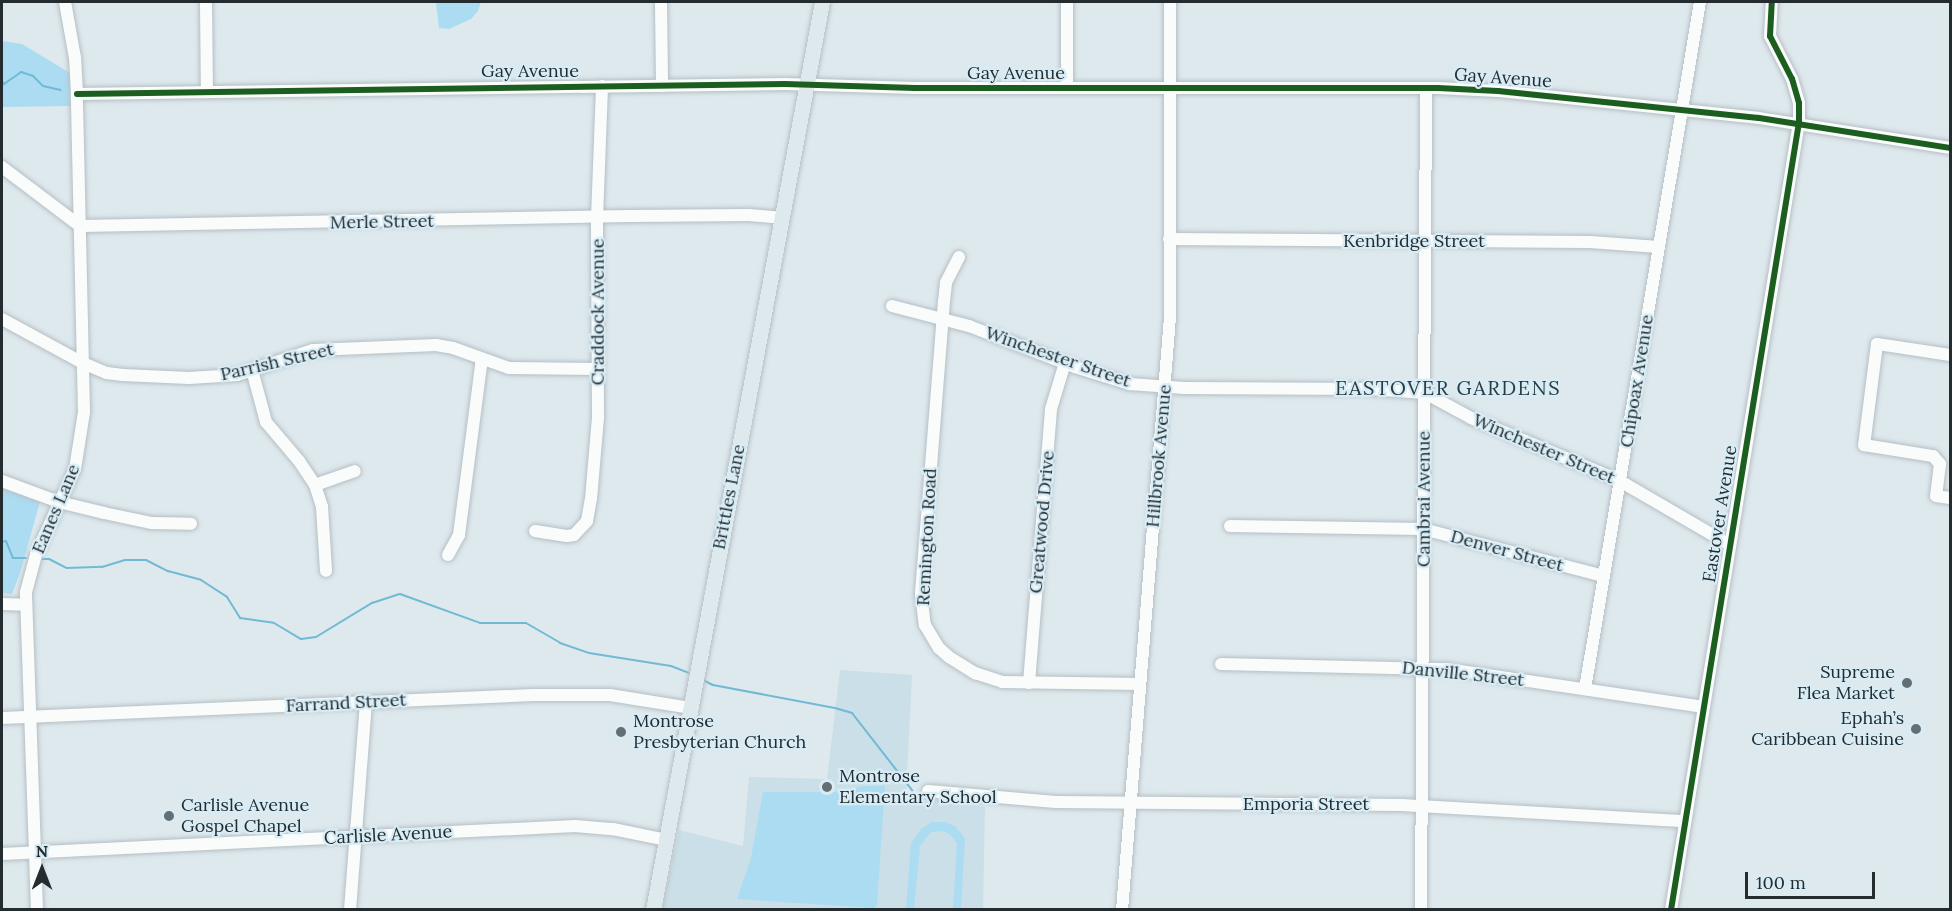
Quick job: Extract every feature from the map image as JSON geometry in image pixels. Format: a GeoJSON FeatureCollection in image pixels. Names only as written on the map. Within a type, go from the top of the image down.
{"type":"FeatureCollection","features":[{"type":"Feature","properties":{"kind":"main road","name":"Brittles Lane"},"geometry":{"type":"LineString","coordinates":[[652,909],[822,2]]}},
{"type":"Feature","properties":{"kind":"street","name":"Eanes Lane"},"geometry":{"type":"LineString","coordinates":[[37,909],[25,605],[34,559],[59,502],[68,488],[79,455],[84,412],[77,94],[75,58],[65,2]]}},
{"type":"Feature","properties":{"kind":"street"},"geometry":{"type":"LineString","coordinates":[[206,2],[207,91]]}},
{"type":"Feature","properties":{"kind":"street"},"geometry":{"type":"LineString","coordinates":[[661,2],[662,86]]}},
{"type":"Feature","properties":{"kind":"street"},"geometry":{"type":"LineString","coordinates":[[1067,2],[1067,88]]}},
{"type":"Feature","properties":{"kind":"street","name":"Hillbrook Avenue"},"geometry":{"type":"LineString","coordinates":[[1122,909],[1170,317],[1170,2]]}},
{"type":"Feature","properties":{"kind":"street","name":"Chipoax Avenue"},"geometry":{"type":"LineString","coordinates":[[1586,689],[1700,2]]}},
{"type":"Feature","properties":{"kind":"street","name":"Eastover Avenue"},"geometry":{"type":"LineString","coordinates":[[1671,909],[1799,122],[1799,103],[1792,79],[1770,36],[1772,2]]}},
{"type":"Feature","properties":{"kind":"street","name":"Gay Avenue"},"geometry":{"type":"LineString","coordinates":[[77,94],[806,85],[1426,88],[1498,91],[1799,122],[1950,148]]}},
{"type":"Feature","properties":{"kind":"street","name":"Craddock Avenue"},"geometry":{"type":"LineString","coordinates":[[535,531],[567,536],[576,533],[587,521],[591,499],[597,439],[597,218],[602,86]]}},
{"type":"Feature","properties":{"kind":"street","name":"Cambrai Avenue"},"geometry":{"type":"LineString","coordinates":[[1421,909],[1426,88]]}},
{"type":"Feature","properties":{"kind":"street"},"geometry":{"type":"LineString","coordinates":[[2,167],[80,226]]}},
{"type":"Feature","properties":{"kind":"street","name":"Merle Street"},"geometry":{"type":"LineString","coordinates":[[80,226],[749,215],[782,218]]}},
{"type":"Feature","properties":{"kind":"street","name":"Kenbridge Street"},"geometry":{"type":"LineString","coordinates":[[1169,239],[1590,242],[1659,247]]}},
{"type":"Feature","properties":{"kind":"street","name":"Remington Road"},"geometry":{"type":"LineString","coordinates":[[958,257],[946,282],[921,609],[931,637],[939,648],[958,664],[975,673],[1002,682],[1140,684]]}},
{"type":"Feature","properties":{"kind":"street","name":"Winchester Street"},"geometry":{"type":"LineString","coordinates":[[892,306],[943,318],[1124,382],[1165,387],[1371,389],[1425,393],[1471,418],[1620,481],[1730,545]]}},
{"type":"Feature","properties":{"kind":"street","name":"Parrish Street"},"geometry":{"type":"LineString","coordinates":[[2,320],[83,363],[107,373],[189,378],[237,375],[297,353],[331,347],[436,345],[508,368],[598,369]]}},
{"type":"Feature","properties":{"kind":"street"},"geometry":{"type":"LineString","coordinates":[[1950,355],[1877,344],[1864,445],[1933,456],[1940,464],[1936,496],[1950,498]]}},
{"type":"Feature","properties":{"kind":"street"},"geometry":{"type":"LineString","coordinates":[[448,555],[459,535],[482,359]]}},
{"type":"Feature","properties":{"kind":"street","name":"Greatwood Drive"},"geometry":{"type":"LineString","coordinates":[[1029,683],[1051,409],[1065,363]]}},
{"type":"Feature","properties":{"kind":"street"},"geometry":{"type":"LineString","coordinates":[[252,370],[266,422],[299,461],[315,485],[322,507],[326,571]]}},
{"type":"Feature","properties":{"kind":"street"},"geometry":{"type":"LineString","coordinates":[[315,485],[355,471]]}},
{"type":"Feature","properties":{"kind":"street"},"geometry":{"type":"LineString","coordinates":[[2,481],[59,502],[152,523],[191,524]]}},
{"type":"Feature","properties":{"kind":"street","name":"Denver Street"},"geometry":{"type":"LineString","coordinates":[[1230,526],[1423,529],[1604,576]]}},
{"type":"Feature","properties":{"kind":"street"},"geometry":{"type":"LineString","coordinates":[[2,604],[25,605]]}},
{"type":"Feature","properties":{"kind":"street","name":"Danville Street"},"geometry":{"type":"LineString","coordinates":[[1221,664],[1423,667],[1703,707]]}},
{"type":"Feature","properties":{"kind":"street","name":"Farrand Street"},"geometry":{"type":"LineString","coordinates":[[2,718],[594,694],[631,697],[690,708]]}},
{"type":"Feature","properties":{"kind":"street"},"geometry":{"type":"LineString","coordinates":[[350,909],[366,703]]}},
{"type":"Feature","properties":{"kind":"street","name":"Emporia Street"},"geometry":{"type":"LineString","coordinates":[[928,791],[1012,801],[1422,806],[1684,821]]}},
{"type":"Feature","properties":{"kind":"street","name":"Carlisle Avenue"},"geometry":{"type":"LineString","coordinates":[[2,854],[575,826],[613,829],[666,840]]}},
{"type":"Feature","properties":{"kind":"shaded area"},"geometry":{"type":"Polygon","coordinates":[[[436,2],[481,2],[478,11],[471,19],[449,29],[439,28],[436,2]]]}},
{"type":"Feature","properties":{"kind":"shaded area"},"geometry":{"type":"Polygon","coordinates":[[[2,41],[22,44],[70,73],[71,106],[2,107],[2,41]]]}},
{"type":"Feature","properties":{"kind":"shaded area"},"geometry":{"type":"Polygon","coordinates":[[[2,488],[40,502],[12,594],[2,593],[2,488]]]}},
{"type":"Feature","properties":{"kind":"shaded area","name":"Montrose Elementary School"},"geometry":{"type":"Polygon","coordinates":[[[840,670],[912,675],[906,795],[985,807],[983,909],[662,910],[679,830],[743,846],[749,777],[827,779],[840,670]]]}},
{"type":"Feature","properties":{"kind":"shaded area"},"geometry":{"type":"Polygon","coordinates":[[[864,786],[885,786],[877,904],[874,908],[737,899],[751,858],[763,792],[836,792],[864,786]]]}},
{"type":"Feature","properties":{"kind":"shaded area"},"geometry":{"type":"Polygon","coordinates":[[[932,822],[945,822],[955,826],[965,838],[961,909],[953,909],[957,844],[951,835],[943,831],[931,832],[920,846],[914,909],[906,909],[911,844],[921,829],[932,822]]]}},
{"type":"Feature","properties":{"kind":"waterway"},"geometry":{"type":"LineString","coordinates":[[2,81],[4,84],[21,72],[33,76],[43,86],[61,90]]}},
{"type":"Feature","properties":{"kind":"waterway"},"geometry":{"type":"LineString","coordinates":[[2,542],[6,541],[13,558],[26,558]]}},
{"type":"Feature","properties":{"kind":"waterway"},"geometry":{"type":"LineString","coordinates":[[42,559],[49,559],[67,568],[102,567],[125,560],[146,560],[168,571],[201,580],[227,597],[240,618],[274,623],[301,639],[316,637],[372,603],[400,594],[480,623],[526,623],[560,643],[589,653],[671,666],[689,673]]}},
{"type":"Feature","properties":{"kind":"waterway"},"geometry":{"type":"LineString","coordinates":[[703,680],[713,685],[852,713],[912,790]]}},
{"type":"Feature","properties":{"kind":"cycle path"},"geometry":{"type":"LineString","coordinates":[[1671,910],[1799,122],[1799,103],[1792,79],[1770,36],[1772,2]]}},
{"type":"Feature","properties":{"kind":"cycle path"},"geometry":{"type":"LineString","coordinates":[[77,94],[785,84],[915,88],[1438,88],[1498,91],[1759,118],[1950,148]]}},
{"type":"Feature","properties":{"kind":"place","name":"Supreme Flea Market"},"geometry":{"type":"Point","coordinates":[1907,683]}},
{"type":"Feature","properties":{"kind":"place","name":"Ephah’s Caribbean Cuisine"},"geometry":{"type":"Point","coordinates":[1916,729]}},
{"type":"Feature","properties":{"kind":"place","name":"Montrose Presbyterian Church"},"geometry":{"type":"Point","coordinates":[621,732]}},
{"type":"Feature","properties":{"kind":"place","name":"Montrose Elementary School"},"geometry":{"type":"Point","coordinates":[827,787]}},
{"type":"Feature","properties":{"kind":"place","name":"Carlisle Avenue Gospel Chapel"},"geometry":{"type":"Point","coordinates":[169,816]}},
{"type":"Feature","properties":{"kind":"district","name":"EASTOVER GARDENS"},"geometry":{"type":"Point","coordinates":[1448,387]}}]}
